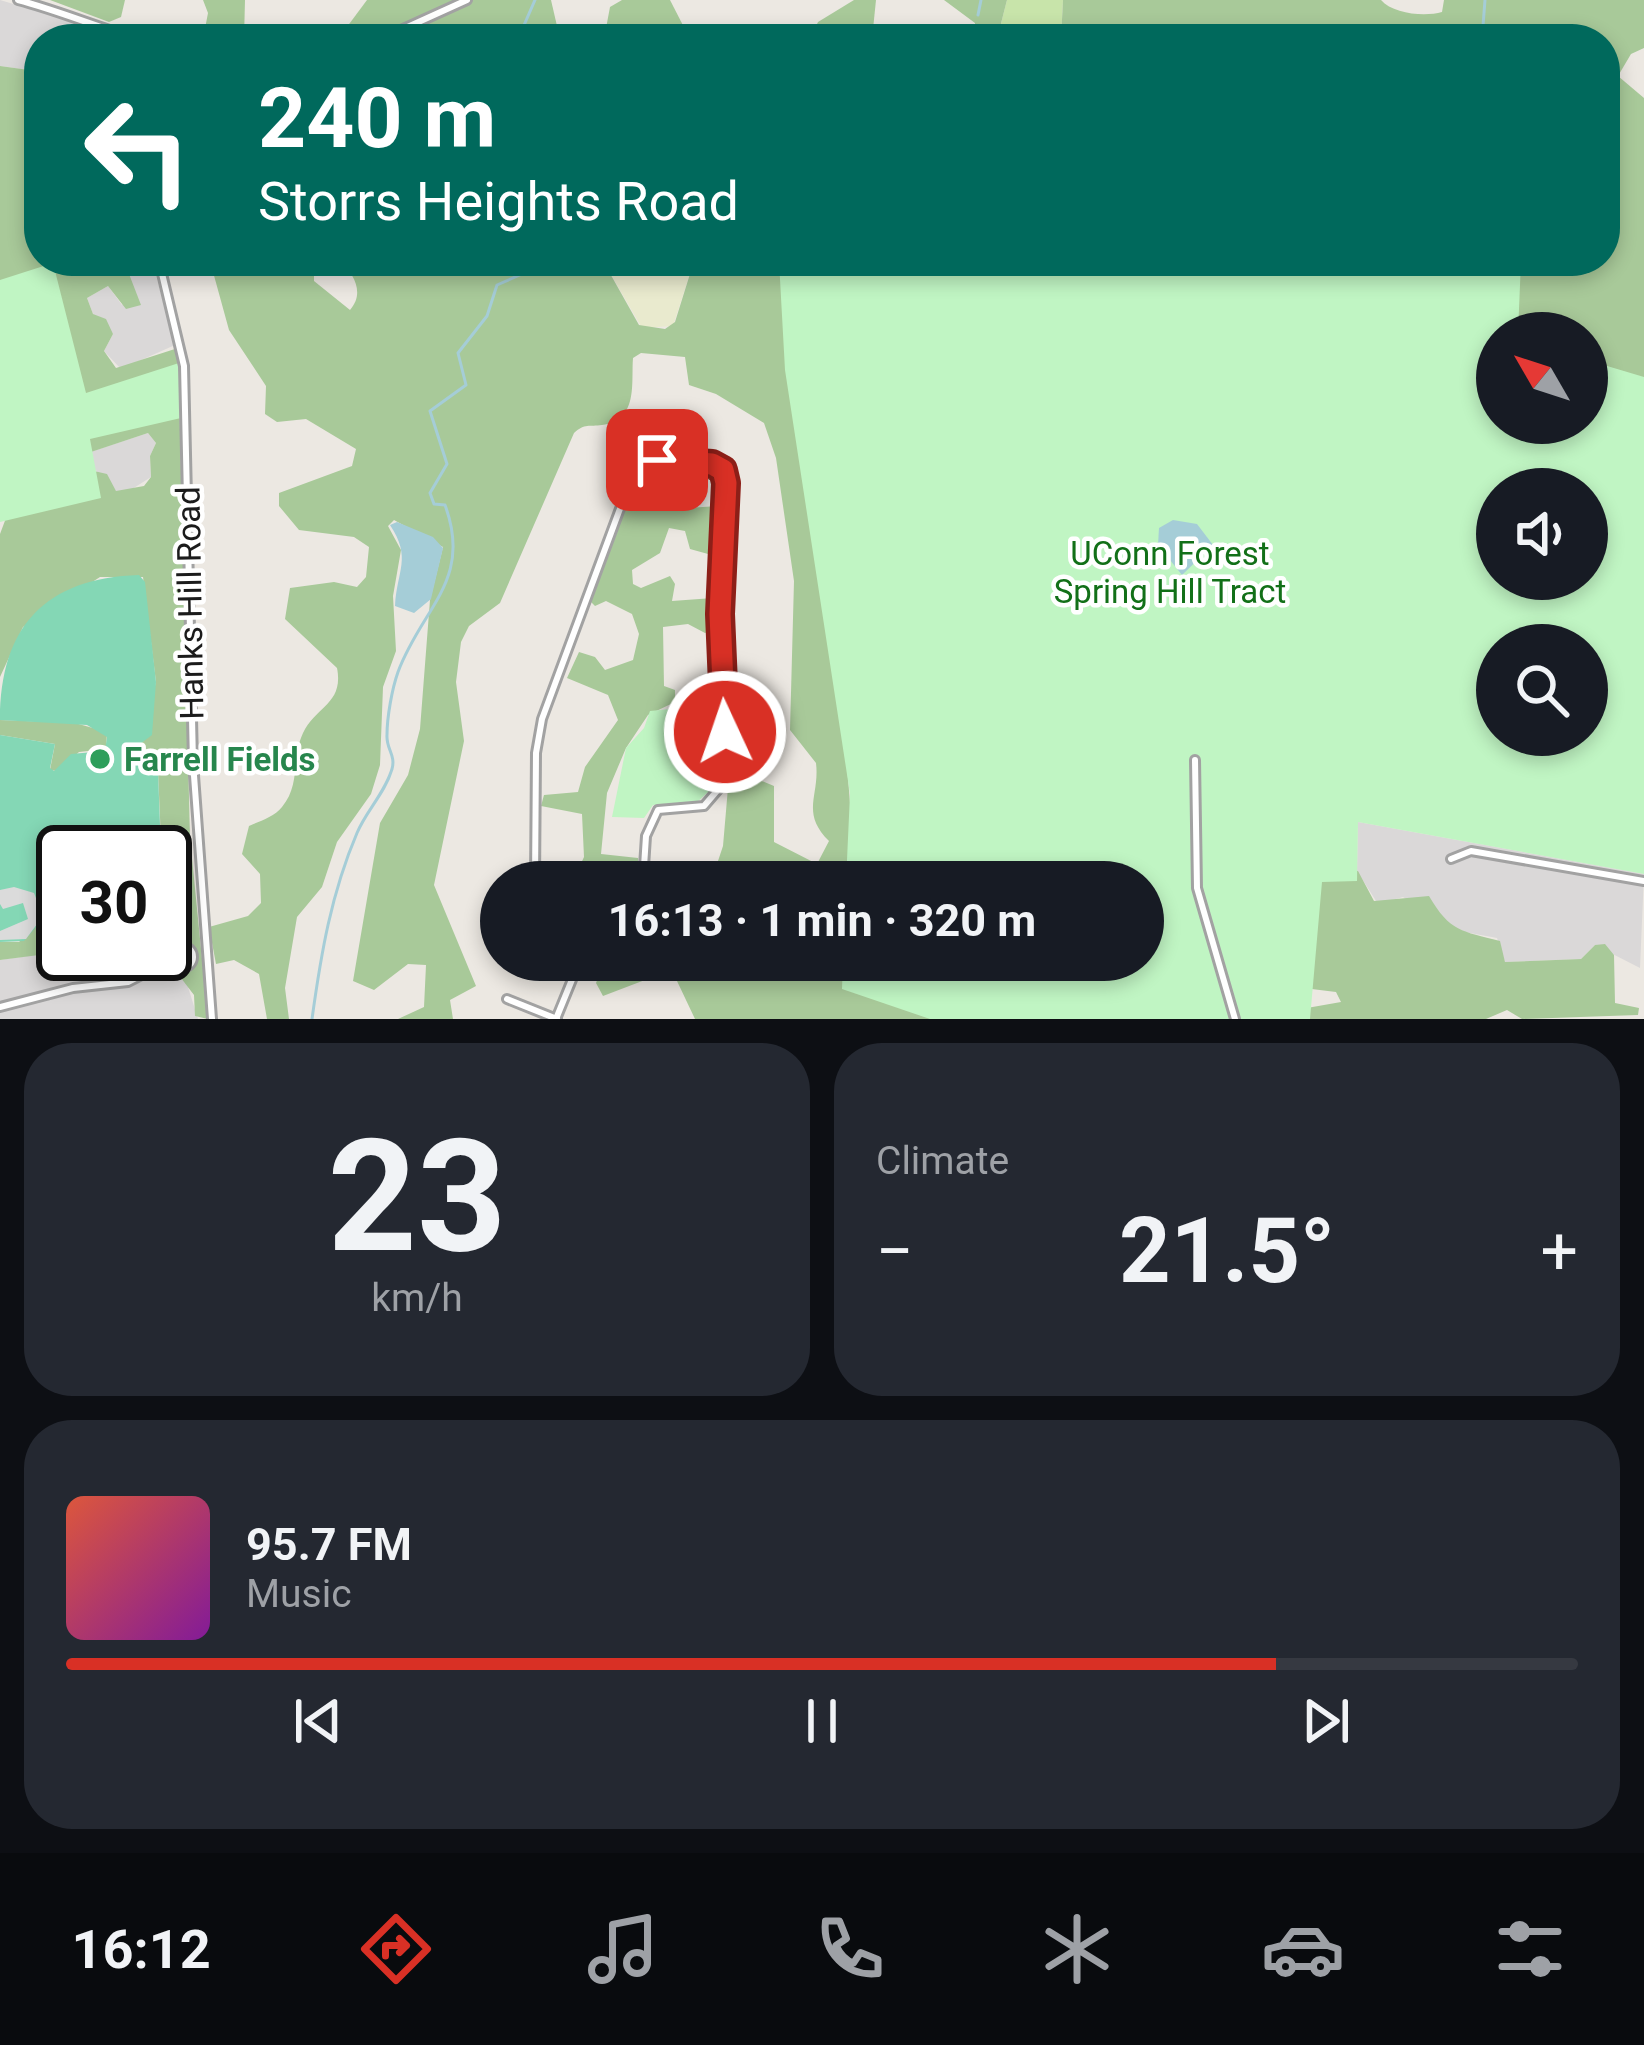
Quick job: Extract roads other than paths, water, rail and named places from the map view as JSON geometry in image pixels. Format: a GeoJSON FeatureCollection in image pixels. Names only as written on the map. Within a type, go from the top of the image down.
{"type":"FeatureCollection","features":[{"type":"Feature","properties":{"kind":"street"},"geometry":{"type":"LineString","coordinates":[[19,0],[66,13],[85,24]]}},
{"type":"Feature","properties":{"kind":"street"},"geometry":{"type":"LineString","coordinates":[[415,24],[467,0]]}},
{"type":"Feature","properties":{"kind":"street","name":"Hanks Hill Road"},"geometry":{"type":"LineString","coordinates":[[163,276],[184,366],[193,762],[212,1019]]}},
{"type":"Feature","properties":{"kind":"street"},"geometry":{"type":"LineString","coordinates":[[537,861],[542,719],[621,506],[643,465],[712,464],[723,470],[726,483],[720,564],[722,785],[704,806],[658,810],[646,836],[644,861]]}},
{"type":"Feature","properties":{"kind":"street"},"geometry":{"type":"LineString","coordinates":[[1195,760],[1195,864],[1202,920],[1235,1019]]}},
{"type":"Feature","properties":{"kind":"street"},"geometry":{"type":"LineString","coordinates":[[1451,859],[1471,851],[1644,881]]}},
{"type":"Feature","properties":{"kind":"street"},"geometry":{"type":"LineString","coordinates":[[0,1007],[74,988],[130,981]]}},
{"type":"Feature","properties":{"kind":"street"},"geometry":{"type":"LineString","coordinates":[[507,999],[557,1019],[572,981]]}},
{"type":"Feature","properties":{"kind":"water"},"geometry":{"type":"Polygon","coordinates":[[[1173,520],[1197,524],[1213,545],[1182,575],[1158,545],[1159,528],[1173,520]]]}},
{"type":"Feature","properties":{"kind":"water"},"geometry":{"type":"Polygon","coordinates":[[[397,522],[433,537],[443,548],[431,599],[414,613],[395,606],[402,556],[390,525],[397,522]]]}},
{"type":"Feature","properties":{"kind":"waterway"},"geometry":{"type":"LineString","coordinates":[[525,24],[535,0]]}},
{"type":"Feature","properties":{"kind":"waterway"},"geometry":{"type":"LineString","coordinates":[[978,15],[981,0]]}},
{"type":"Feature","properties":{"kind":"waterway"},"geometry":{"type":"LineString","coordinates":[[1483,24],[1485,0]]}},
{"type":"Feature","properties":{"kind":"waterway"},"geometry":{"type":"LineString","coordinates":[[312,1019],[340,879],[361,825],[392,769],[387,728],[396,679],[441,593],[453,554],[445,505],[434,504],[430,493],[447,464],[430,411],[466,385],[458,353],[487,316],[497,285],[517,276]]}},
{"type":"Feature","properties":{"kind":"place","name":"Farrell Fields"},"geometry":{"type":"Point","coordinates":[100,759]}},
{"type":"Feature","properties":{"kind":"park label","name":"UConn Forest Spring Hill Tract"},"geometry":{"type":"Point","coordinates":[1170,572]}}]}
